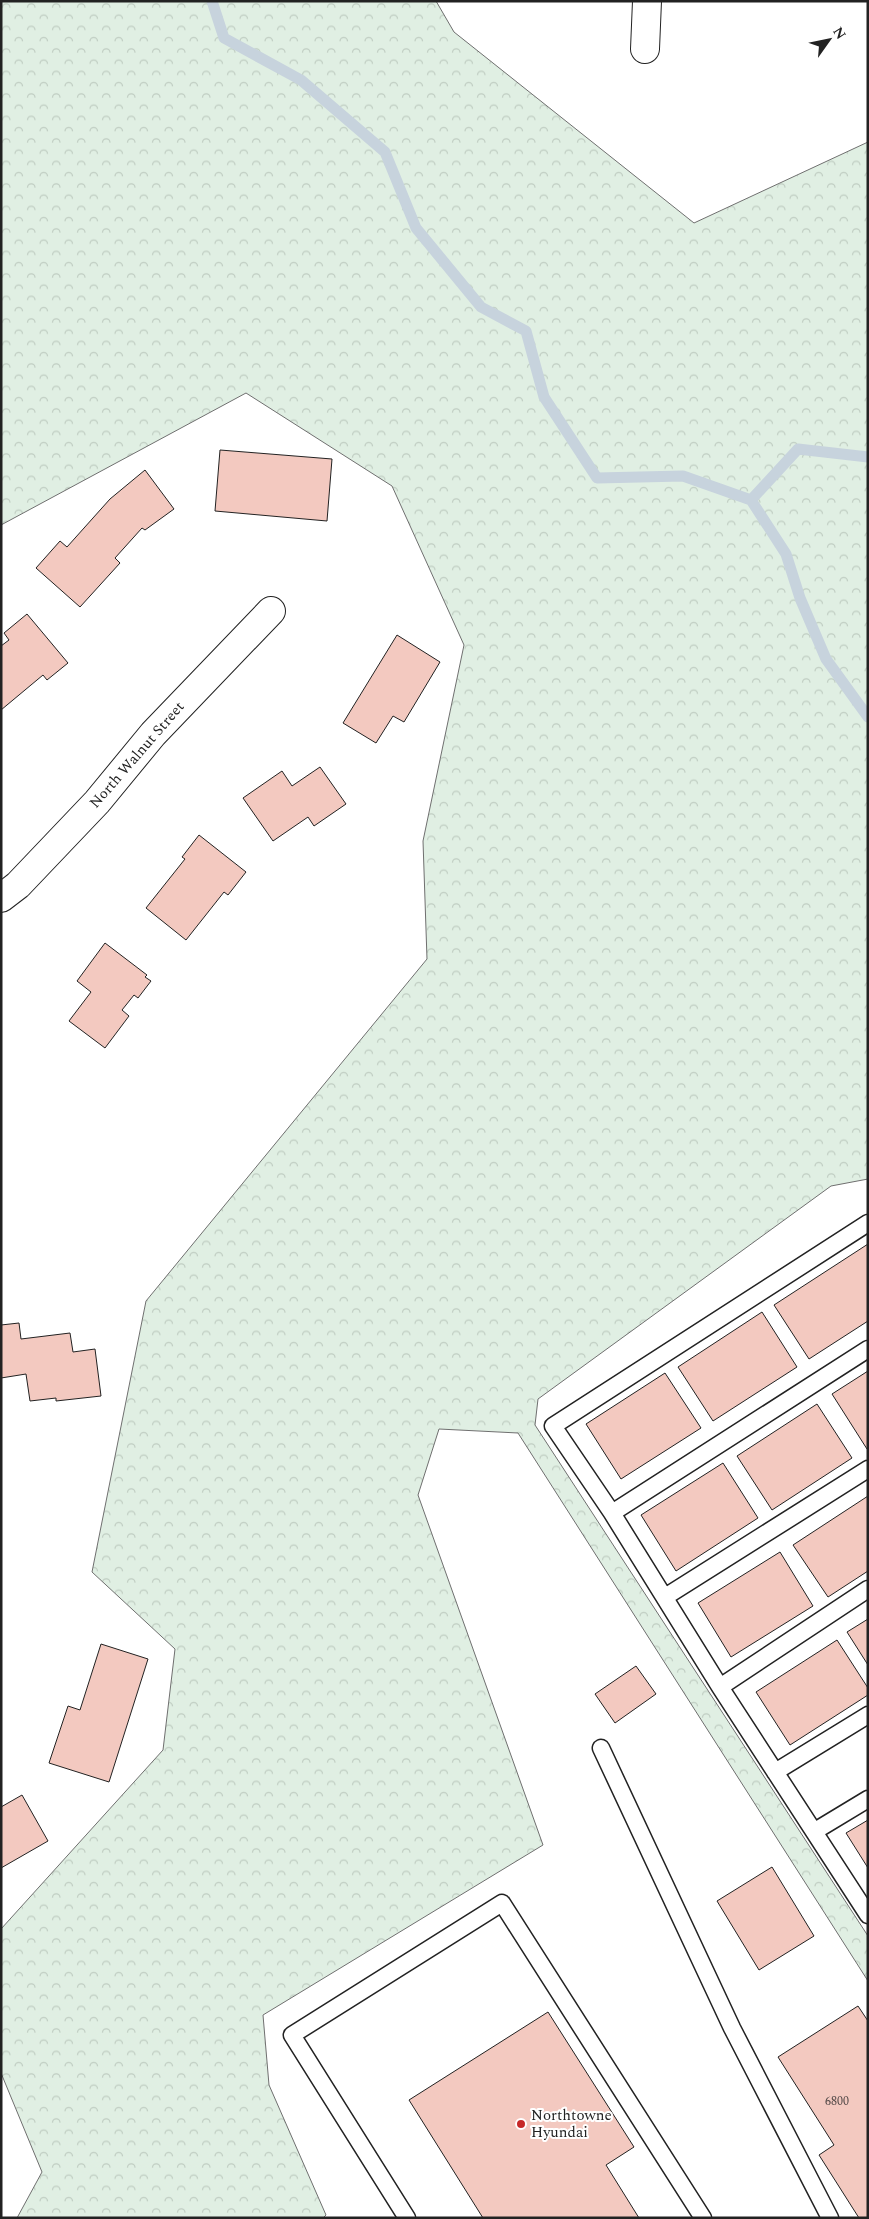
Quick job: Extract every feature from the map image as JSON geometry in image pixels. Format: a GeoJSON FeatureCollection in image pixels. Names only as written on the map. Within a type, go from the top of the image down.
{"type":"FeatureCollection","features":[{"type":"Feature","properties":{"kind":"street"},"geometry":{"type":"LineString","coordinates":[[644,50],[647,1]]}},
{"type":"Feature","properties":{"kind":"street","name":"North Walnut Street"},"geometry":{"type":"LineString","coordinates":[[1,898],[18,885],[90,809],[153,734],[271,611]]}},
{"type":"Feature","properties":{"kind":"lane"},"geometry":{"type":"LineString","coordinates":[[868,1223],[553,1426],[612,1513],[774,1772],[815,1831],[868,1915]]}},
{"type":"Feature","properties":{"kind":"lane"},"geometry":{"type":"LineString","coordinates":[[612,1513],[868,1349]]}},
{"type":"Feature","properties":{"kind":"lane"},"geometry":{"type":"LineString","coordinates":[[665,1597],[868,1469]]}},
{"type":"Feature","properties":{"kind":"lane"},"geometry":{"type":"LineString","coordinates":[[720,1687],[868,1589]]}},
{"type":"Feature","properties":{"kind":"lane"},"geometry":{"type":"LineString","coordinates":[[774,1772],[868,1715]]}},
{"type":"Feature","properties":{"kind":"lane"},"geometry":{"type":"LineString","coordinates":[[601,1748],[732,2028],[830,2218]]}},
{"type":"Feature","properties":{"kind":"lane"},"geometry":{"type":"LineString","coordinates":[[815,1831],[868,1799]]}},
{"type":"Feature","properties":{"kind":"lane"},"geometry":{"type":"LineString","coordinates":[[407,2218],[292,2035],[502,1903],[703,2218]]}},
{"type":"Feature","properties":{"kind":"green space"},"geometry":{"type":"Polygon","coordinates":[[[1,1],[436,1],[454,32],[694,223],[868,142],[868,1179],[831,1186],[538,1399],[535,1425],[868,1936],[868,1981],[518,1433],[439,1429],[418,1495],[543,1845],[263,2015],[269,2085],[326,2215],[323,2218],[17,2218],[42,2172],[1,2073],[1,1929],[163,1750],[175,1649],[92,1572],[146,1301],[427,959],[423,841],[464,645],[392,486],[246,393],[1,525],[1,1]]]}},
{"type":"Feature","properties":{"kind":"building"},"geometry":{"type":"Polygon","coordinates":[[[220,450],[332,459],[327,521],[215,511],[220,450]]]}},
{"type":"Feature","properties":{"kind":"building"},"geometry":{"type":"Polygon","coordinates":[[[145,470],[174,509],[145,530],[142,528],[115,558],[120,563],[80,607],[36,568],[60,541],[67,547],[110,499],[145,470]]]}},
{"type":"Feature","properties":{"kind":"building"},"geometry":{"type":"Polygon","coordinates":[[[27,614],[68,663],[47,680],[43,675],[1,710],[1,646],[9,640],[4,633],[27,614]]]}},
{"type":"Feature","properties":{"kind":"building"},"geometry":{"type":"Polygon","coordinates":[[[397,635],[440,662],[404,722],[393,716],[376,743],[343,723],[397,635]]]}},
{"type":"Feature","properties":{"kind":"building"},"geometry":{"type":"Polygon","coordinates":[[[320,767],[346,804],[314,826],[308,817],[273,841],[243,798],[282,771],[292,786],[320,767]]]}},
{"type":"Feature","properties":{"kind":"building"},"geometry":{"type":"Polygon","coordinates":[[[199,835],[246,872],[228,895],[224,892],[186,940],[146,908],[185,859],[182,857],[199,835]]]}},
{"type":"Feature","properties":{"kind":"building"},"geometry":{"type":"Polygon","coordinates":[[[105,943],[147,975],[145,977],[151,981],[138,998],[134,995],[122,1010],[129,1016],[105,1048],[69,1021],[91,992],[77,981],[105,943]]]}},
{"type":"Feature","properties":{"kind":"building"},"geometry":{"type":"Polygon","coordinates":[[[868,1244],[868,1321],[809,1359],[774,1305],[868,1244]]]}},
{"type":"Feature","properties":{"kind":"building"},"geometry":{"type":"Polygon","coordinates":[[[762,1312],[797,1367],[713,1421],[678,1367],[762,1312]]]}},
{"type":"Feature","properties":{"kind":"building"},"geometry":{"type":"Polygon","coordinates":[[[19,1323],[21,1339],[70,1333],[73,1352],[95,1349],[101,1396],[56,1401],[56,1398],[30,1401],[26,1374],[1,1378],[1,1325],[19,1323]]]}},
{"type":"Feature","properties":{"kind":"building"},"geometry":{"type":"Polygon","coordinates":[[[868,1371],[868,1449],[867,1449],[832,1394],[868,1371]]]}},
{"type":"Feature","properties":{"kind":"building"},"geometry":{"type":"Polygon","coordinates":[[[665,1373],[701,1428],[621,1479],[586,1424],[665,1373]]]}},
{"type":"Feature","properties":{"kind":"building"},"geometry":{"type":"Polygon","coordinates":[[[817,1404],[852,1458],[772,1510],[737,1456],[817,1404]]]}},
{"type":"Feature","properties":{"kind":"building"},"geometry":{"type":"Polygon","coordinates":[[[723,1463],[758,1518],[676,1571],[641,1515],[723,1463]]]}},
{"type":"Feature","properties":{"kind":"building"},"geometry":{"type":"Polygon","coordinates":[[[868,1496],[868,1571],[828,1597],[793,1545],[868,1496]]]}},
{"type":"Feature","properties":{"kind":"building"},"geometry":{"type":"Polygon","coordinates":[[[780,1552],[813,1606],[731,1657],[698,1603],[780,1552]]]}},
{"type":"Feature","properties":{"kind":"building"},"geometry":{"type":"Polygon","coordinates":[[[868,1619],[868,1665],[847,1632],[868,1619]]]}},
{"type":"Feature","properties":{"kind":"building"},"geometry":{"type":"Polygon","coordinates":[[[837,1640],[868,1688],[868,1695],[790,1745],[756,1692],[837,1640]]]}},
{"type":"Feature","properties":{"kind":"building"},"geometry":{"type":"Polygon","coordinates":[[[101,1644],[148,1659],[109,1782],[49,1763],[68,1706],[80,1710],[101,1644]]]}},
{"type":"Feature","properties":{"kind":"building"},"geometry":{"type":"Polygon","coordinates":[[[636,1666],[656,1694],[615,1723],[595,1694],[636,1666]]]}},
{"type":"Feature","properties":{"kind":"building"},"geometry":{"type":"Polygon","coordinates":[[[22,1795],[48,1841],[1,1868],[1,1807],[22,1795]]]}},
{"type":"Feature","properties":{"kind":"building"},"geometry":{"type":"Polygon","coordinates":[[[868,1820],[868,1868],[846,1833],[868,1820]]]}},
{"type":"Feature","properties":{"kind":"building"},"geometry":{"type":"Polygon","coordinates":[[[772,1867],[814,1936],[759,1970],[717,1901],[772,1867]]]}},
{"type":"Feature","properties":{"kind":"building"},"geometry":{"type":"Polygon","coordinates":[[[858,2006],[868,2021],[868,2218],[859,2218],[819,2155],[834,2145],[778,2057],[858,2006]]]}},
{"type":"Feature","properties":{"kind":"building","name":"Northtowne Hyundai"},"geometry":{"type":"Polygon","coordinates":[[[548,2012],[634,2147],[606,2165],[639,2218],[483,2218],[409,2100],[548,2012]]]}},
{"type":"Feature","properties":{"kind":"waterway"},"geometry":{"type":"LineString","coordinates":[[212,1],[224,38],[301,80],[385,152],[416,228],[481,307],[526,331],[544,397],[597,478],[683,476],[751,500],[786,554],[800,598],[826,659],[868,717]]}},
{"type":"Feature","properties":{"kind":"waterway"},"geometry":{"type":"LineString","coordinates":[[751,500],[798,449],[868,457]]}},
{"type":"Feature","properties":{"kind":"place","name":"Northtowne Hyundai"},"geometry":{"type":"Point","coordinates":[521,2124]}}]}
